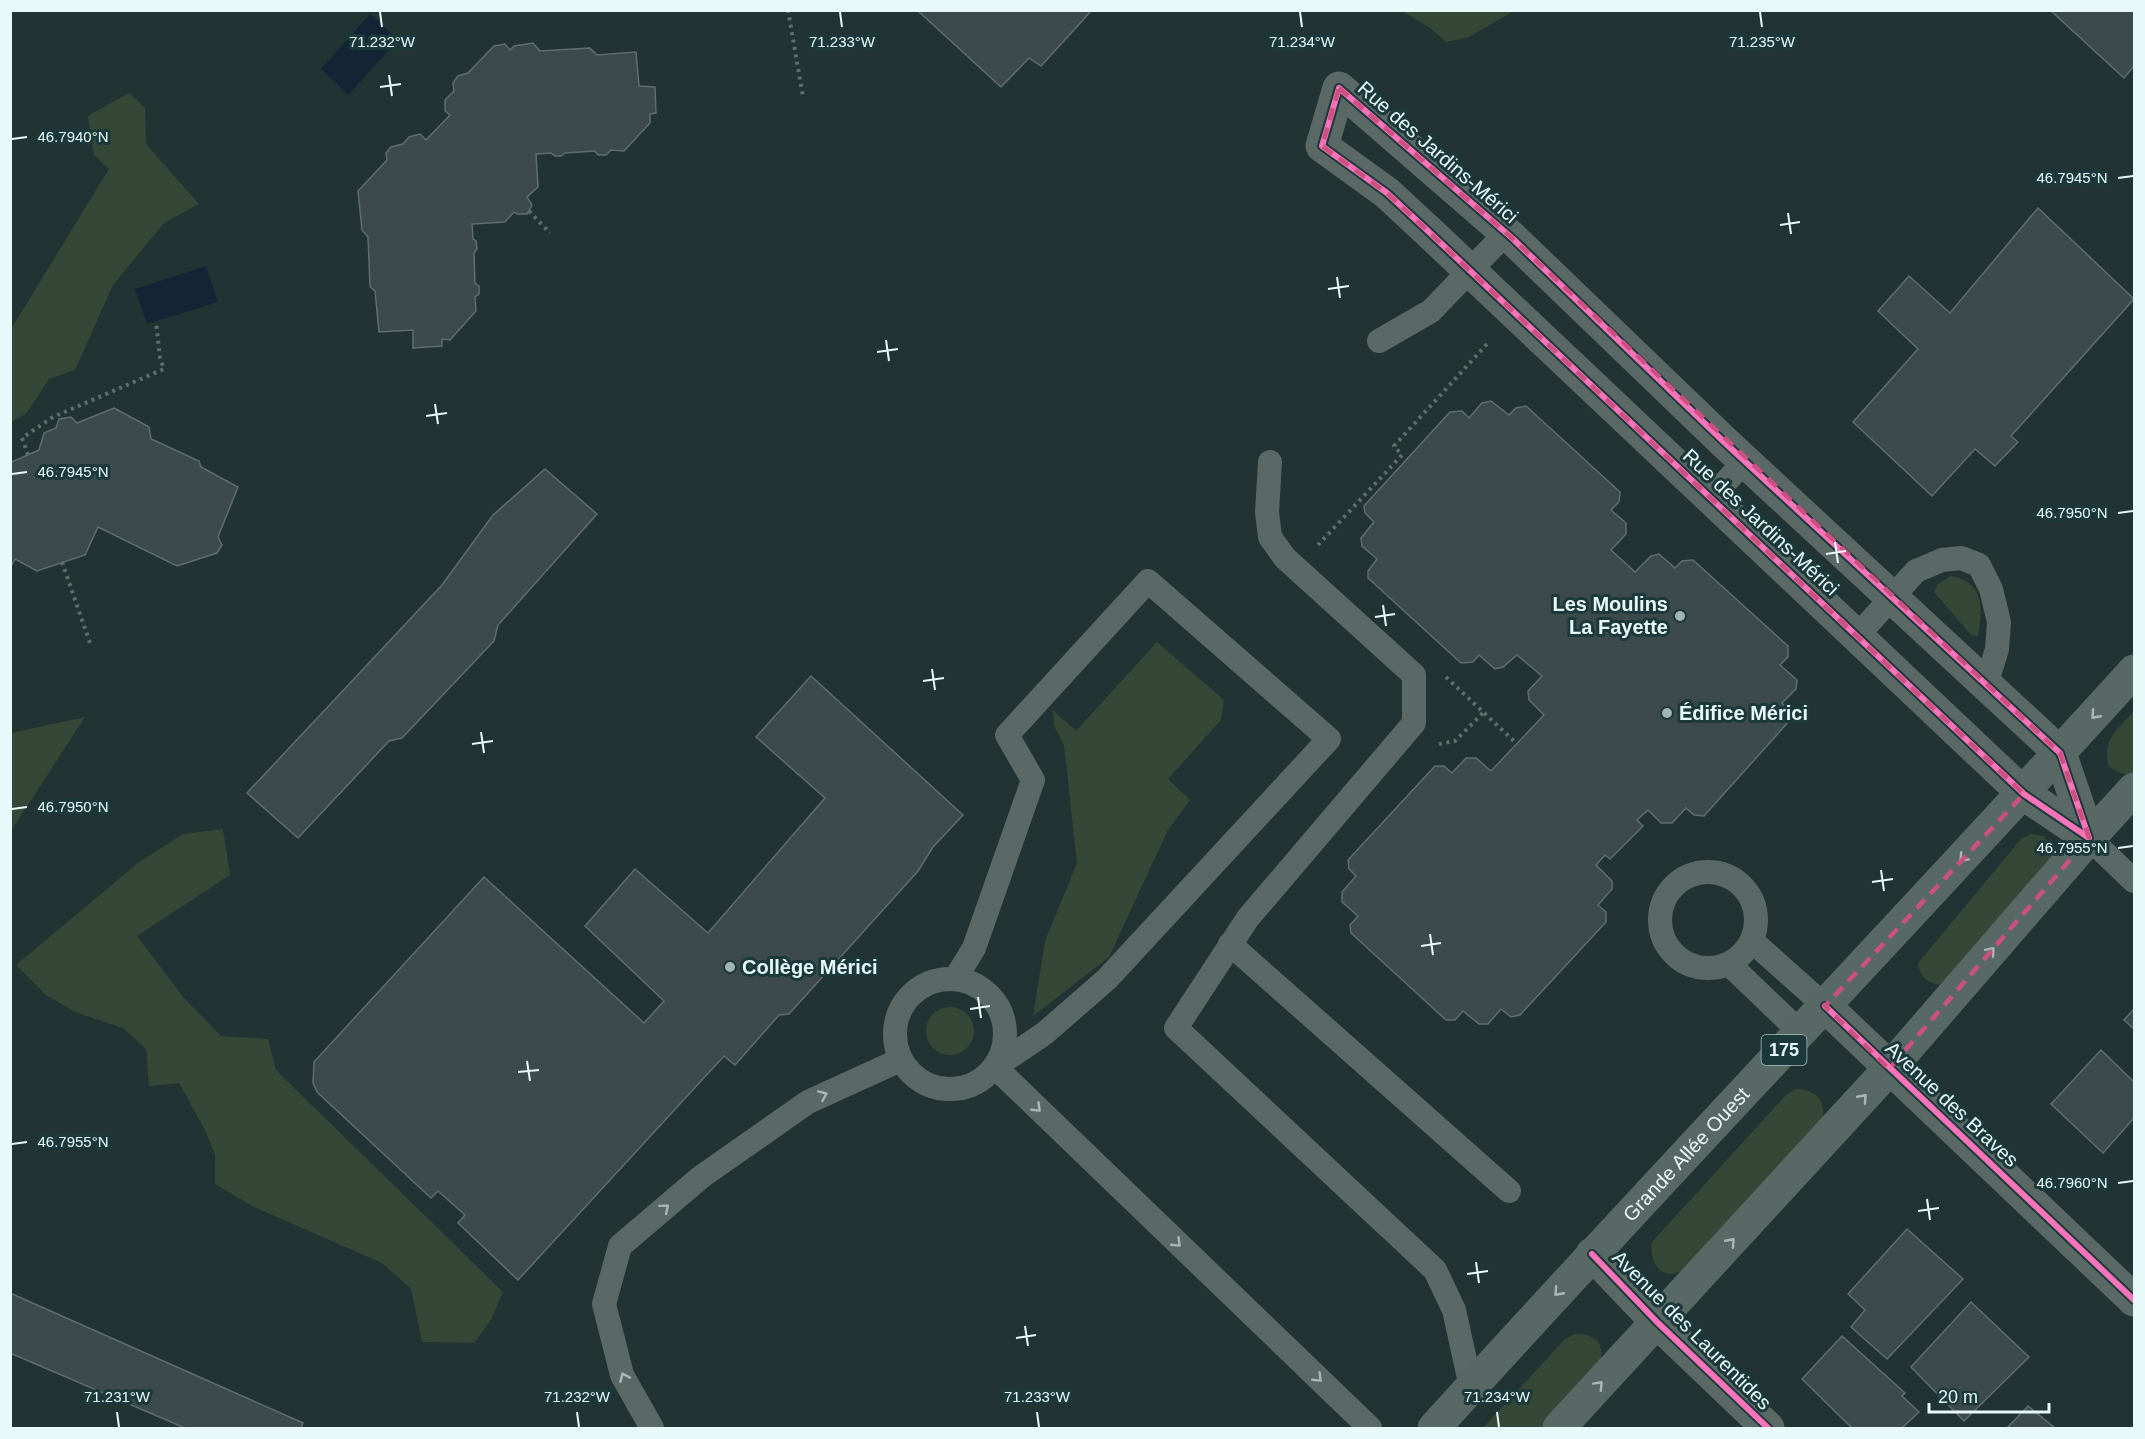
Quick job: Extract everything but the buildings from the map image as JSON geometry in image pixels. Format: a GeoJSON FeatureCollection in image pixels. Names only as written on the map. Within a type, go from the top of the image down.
{"type":"FeatureCollection","features":[{"type":"Feature","properties":{"kind":"main road","name":"Grande Allée Ouest"},"geometry":{"type":"LineString","coordinates":[[1434,1428],[1592,1254],[2024,794],[2134,671]]}},
{"type":"Feature","properties":{"kind":"main road"},"geometry":{"type":"LineString","coordinates":[[1559,1428],[1889,1069],[2134,789]]}},
{"type":"Feature","properties":{"kind":"street","name":"Rue des Jardins-Mérici"},"geometry":{"type":"LineString","coordinates":[[1339,88],[1506,233],[1744,461],[2060,753],[2089,838],[2024,794],[1471,270],[1387,193],[1322,146],[1339,88]]}},
{"type":"Feature","properties":{"kind":"street","name":"Avenue des Braves"},"geometry":{"type":"LineString","coordinates":[[1825,1006],[2134,1300]]}},
{"type":"Feature","properties":{"kind":"street","name":"Avenue des Laurentides"},"geometry":{"type":"LineString","coordinates":[[1592,1254],[1657,1322],[1768,1428]]}},
{"type":"Feature","properties":{"kind":"lane"},"geometry":{"type":"LineString","coordinates":[[1379,341],[1431,310],[1506,233]]}},
{"type":"Feature","properties":{"kind":"lane"},"geometry":{"type":"LineString","coordinates":[[1711,498],[1744,461]]}},
{"type":"Feature","properties":{"kind":"lane"},"geometry":{"type":"LineString","coordinates":[[1270,462],[1267,512],[1270,537],[1285,558],[1413,675],[1414,723],[1248,918],[1176,1028],[1435,1270],[1454,1310],[1471,1387]]}},
{"type":"Feature","properties":{"kind":"lane"},"geometry":{"type":"LineString","coordinates":[[1857,636],[1916,571],[1942,560],[1961,558],[1979,565],[1991,589],[1999,622],[1997,649],[1986,685]]}},
{"type":"Feature","properties":{"kind":"lane"},"geometry":{"type":"LineString","coordinates":[[955,979],[974,948],[1033,780],[1007,735],[1148,581],[1329,739],[1107,979],[1045,1033],[995,1067],[981,1080],[964,1088],[945,1089],[927,1085],[912,1075],[900,1060],[895,1044],[895,1027],[899,1011],[909,997],[922,986],[938,980],[955,979],[971,983],[986,992],[996,1004],[1003,1019],[1005,1036],[1002,1052],[995,1067]]}},
{"type":"Feature","properties":{"kind":"lane"},"geometry":{"type":"LineString","coordinates":[[2089,838],[2134,881]]}},
{"type":"Feature","properties":{"kind":"lane"},"geometry":{"type":"LineString","coordinates":[[1712,871],[1727,875],[1740,883],[1750,895],[1756,910],[1756,926],[1752,941],[1743,955],[1729,964],[1713,968],[1696,967],[1682,961],[1669,950],[1661,935],[1659,919],[1662,903],[1670,889],[1681,879],[1696,873],[1712,871]]}},
{"type":"Feature","properties":{"kind":"lane"},"geometry":{"type":"LineString","coordinates":[[1752,941],[1825,1006]]}},
{"type":"Feature","properties":{"kind":"lane"},"geometry":{"type":"LineString","coordinates":[[1230,944],[1509,1191]]}},
{"type":"Feature","properties":{"kind":"lane"},"geometry":{"type":"LineString","coordinates":[[1729,964],[1800,1032]]}},
{"type":"Feature","properties":{"kind":"lane"},"geometry":{"type":"LineString","coordinates":[[652,1428],[622,1375],[604,1304],[620,1246],[702,1177],[808,1102],[900,1060]]}},
{"type":"Feature","properties":{"kind":"lane"},"geometry":{"type":"LineString","coordinates":[[995,1067],[1370,1428]]}},
{"type":"Feature","properties":{"kind":"path"},"geometry":{"type":"LineString","coordinates":[[788,10],[803,97]]}},
{"type":"Feature","properties":{"kind":"path"},"geometry":{"type":"LineString","coordinates":[[529,211],[550,233]]}},
{"type":"Feature","properties":{"kind":"path"},"geometry":{"type":"LineString","coordinates":[[28,455],[22,438],[53,417],[164,369],[160,358],[156,321]]}},
{"type":"Feature","properties":{"kind":"path"},"geometry":{"type":"LineString","coordinates":[[1394,446],[1488,344]]}},
{"type":"Feature","properties":{"kind":"path"},"geometry":{"type":"LineString","coordinates":[[62,562],[90,643]]}},
{"type":"Feature","properties":{"kind":"path"},"geometry":{"type":"LineString","coordinates":[[1441,673],[1516,744]]}},
{"type":"Feature","properties":{"kind":"path"},"geometry":{"type":"LineString","coordinates":[[1436,745],[1455,741],[1483,712]]}},
{"type":"Feature","properties":{"kind":"highlighted area"},"geometry":{"type":"Polygon","coordinates":[[[1339,88],[1512,238],[2060,753],[2089,838],[1889,1069],[1825,1006],[2024,794],[1387,193],[1322,146],[1339,88]]]}},
{"type":"Feature","properties":{"kind":"green space"},"geometry":{"type":"Polygon","coordinates":[[[1402,11],[1514,11],[1469,37],[1446,42],[1430,28],[1402,11]]]}},
{"type":"Feature","properties":{"kind":"green space"},"geometry":{"type":"Polygon","coordinates":[[[129,93],[145,108],[146,144],[199,204],[164,223],[113,285],[75,370],[49,379],[26,414],[11,422],[11,329],[109,169],[94,155],[88,116],[129,93]]]}},
{"type":"Feature","properties":{"kind":"green space"},"geometry":{"type":"Polygon","coordinates":[[[1951,576],[1970,584],[1979,598],[1981,616],[1978,636],[1971,635],[1934,592],[1938,584],[1951,576]]]}},
{"type":"Feature","properties":{"kind":"green space"},"geometry":{"type":"Polygon","coordinates":[[[1157,642],[1224,700],[1221,720],[1168,779],[1190,800],[1168,830],[1109,957],[1033,1016],[1045,941],[1077,863],[1064,745],[1054,726],[1053,710],[1076,731],[1157,642]]]}},
{"type":"Feature","properties":{"kind":"green space"},"geometry":{"type":"Polygon","coordinates":[[[2134,711],[2134,773],[2124,774],[2108,766],[2108,748],[2113,735],[2134,711]]]}},
{"type":"Feature","properties":{"kind":"green space"},"geometry":{"type":"Polygon","coordinates":[[[85,717],[11,831],[11,733],[85,717]]]}},
{"type":"Feature","properties":{"kind":"green space"},"geometry":{"type":"Polygon","coordinates":[[[223,829],[230,875],[137,936],[184,998],[221,1036],[268,1039],[276,1070],[503,1292],[491,1320],[474,1343],[422,1342],[411,1289],[382,1263],[252,1206],[215,1184],[215,1155],[206,1132],[179,1083],[149,1086],[146,1049],[123,1028],[75,1012],[46,995],[16,965],[138,863],[183,834],[223,829]]]}},
{"type":"Feature","properties":{"kind":"green space"},"geometry":{"type":"Polygon","coordinates":[[[2031,834],[2044,836],[2051,846],[2055,859],[1950,985],[1938,985],[1929,981],[1922,974],[1918,963],[2021,839],[2031,834]]]}},
{"type":"Feature","properties":{"kind":"green space"},"geometry":{"type":"Polygon","coordinates":[[[950,1007],[967,1014],[974,1031],[967,1048],[950,1055],[933,1048],[926,1031],[933,1014],[950,1007]]]}},
{"type":"Feature","properties":{"kind":"green space"},"geometry":{"type":"Polygon","coordinates":[[[1796,1089],[1809,1091],[1818,1097],[1821,1101],[1823,1120],[1689,1267],[1678,1273],[1669,1274],[1659,1269],[1653,1260],[1652,1242],[1786,1095],[1796,1089]]]}},
{"type":"Feature","properties":{"kind":"green space"},"geometry":{"type":"Polygon","coordinates":[[[1575,1334],[1588,1335],[1597,1341],[1601,1350],[1600,1363],[1542,1428],[1483,1428],[1565,1339],[1575,1334]]]}},
{"type":"Feature","properties":{"kind":"water"},"geometry":{"type":"Polygon","coordinates":[[[370,14],[398,40],[348,95],[321,69],[370,14]]]}},
{"type":"Feature","properties":{"kind":"water"},"geometry":{"type":"Polygon","coordinates":[[[206,266],[218,302],[147,324],[135,289],[206,266]]]}},
{"type":"Feature","properties":{"kind":"cycle path"},"geometry":{"type":"LineString","coordinates":[[1339,88],[1512,238],[1724,442],[2060,753],[2089,838],[2024,794],[1387,193],[1322,146],[1339,88]]}},
{"type":"Feature","properties":{"kind":"cycle path"},"geometry":{"type":"LineString","coordinates":[[1825,1006],[2134,1300]]}},
{"type":"Feature","properties":{"kind":"cycle path"},"geometry":{"type":"LineString","coordinates":[[1592,1254],[1657,1322],[1768,1428]]}},
{"type":"Feature","properties":{"kind":"place","name":"Les Moulins La Fayette"},"geometry":{"type":"Point","coordinates":[1680,616]}},
{"type":"Feature","properties":{"kind":"place","name":"Édifice Mérici"},"geometry":{"type":"Point","coordinates":[1667,713]}},
{"type":"Feature","properties":{"kind":"place","name":"Collège Mérici"},"geometry":{"type":"Point","coordinates":[730,967]}}]}
